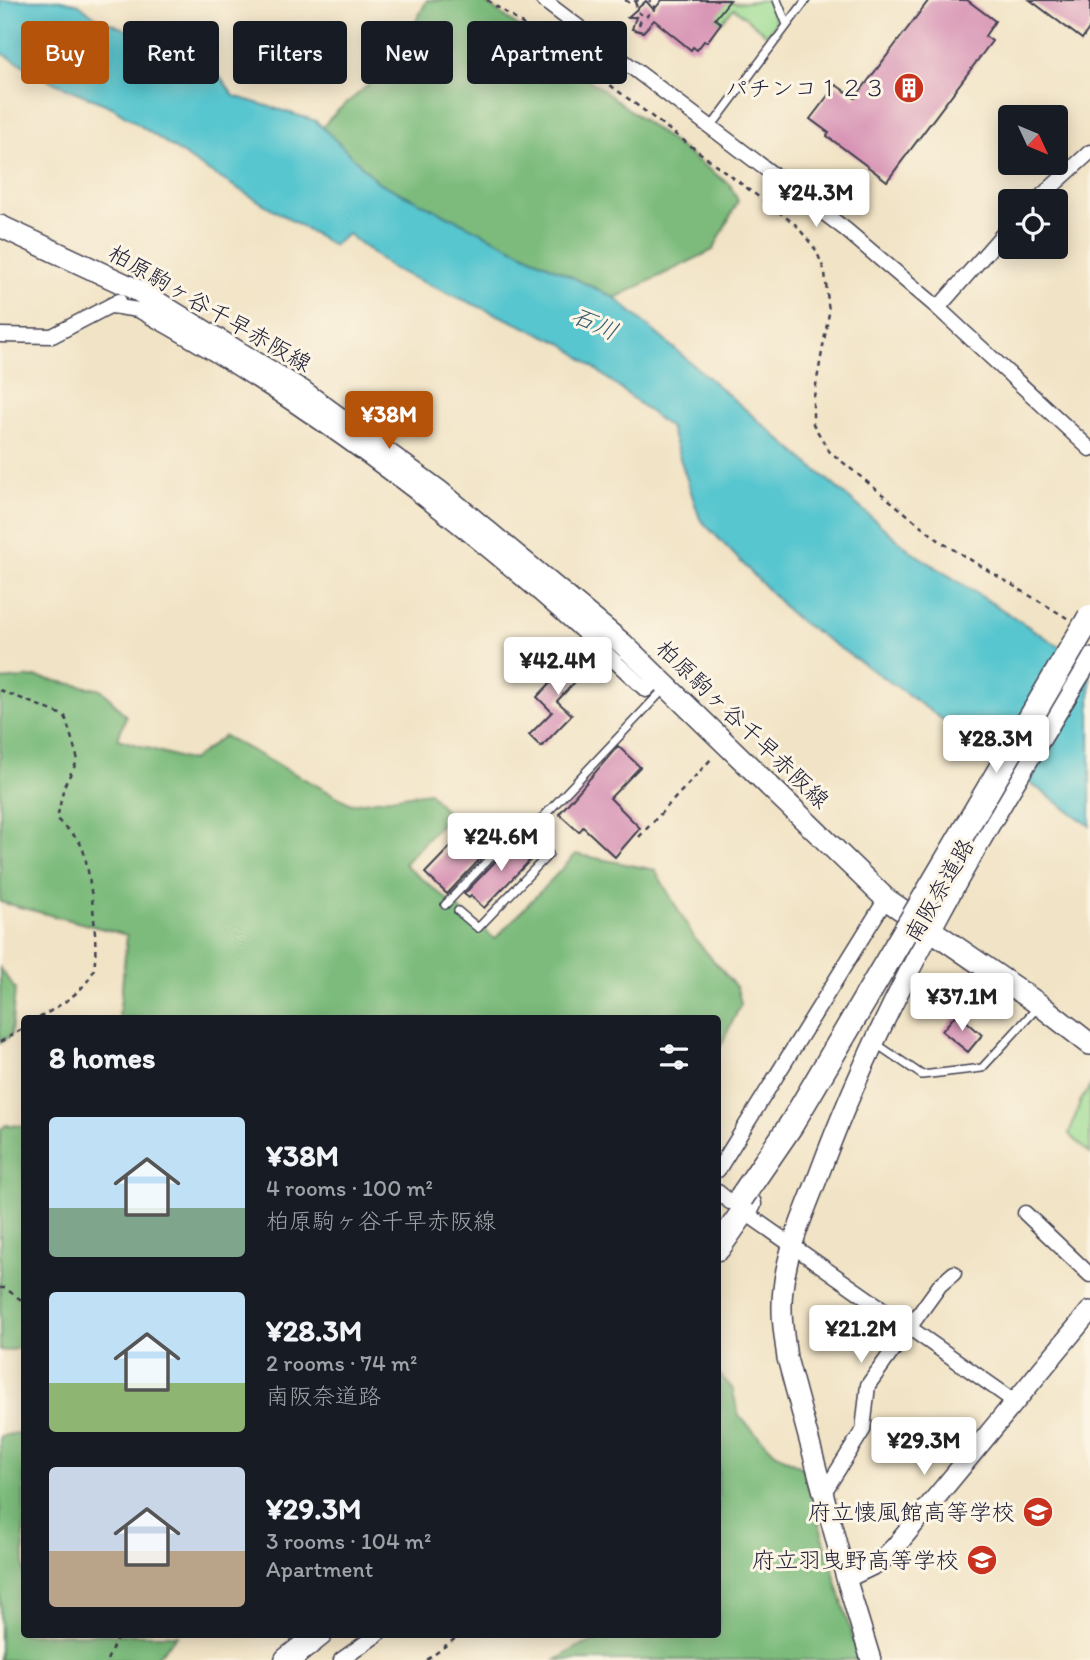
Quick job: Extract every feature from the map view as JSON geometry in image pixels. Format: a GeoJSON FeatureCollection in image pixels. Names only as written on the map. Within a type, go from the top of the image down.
{"type":"FeatureCollection","features":[{"type":"Feature","properties":{"kind":"highway","name":"南阪奈道路"},"geometry":{"type":"LineString","coordinates":[[721,1225],[791,1125],[1090,617]]}},
{"type":"Feature","properties":{"kind":"highway","name":"南阪奈道路"},"geometry":{"type":"LineString","coordinates":[[721,1241],[738,1202],[803,1130],[864,1018],[1090,636]]}},
{"type":"Feature","properties":{"kind":"highway"},"geometry":{"type":"LineString","coordinates":[[286,1660],[315,1638]]}},
{"type":"Feature","properties":{"kind":"highway"},"geometry":{"type":"LineString","coordinates":[[305,1660],[333,1638]]}},
{"type":"Feature","properties":{"kind":"main road","name":"柏原駒ヶ谷千早赤阪線"},"geometry":{"type":"LineString","coordinates":[[0,226],[137,290],[302,391],[440,492],[663,682],[886,899],[937,922],[1090,1044]]}},
{"type":"Feature","properties":{"kind":"street"},"geometry":{"type":"LineString","coordinates":[[543,0],[845,229],[938,308],[1090,449]]}},
{"type":"Feature","properties":{"kind":"street"},"geometry":{"type":"LineString","coordinates":[[1049,189],[1090,152]]}},
{"type":"Feature","properties":{"kind":"street"},"geometry":{"type":"LineString","coordinates":[[938,308],[998,240]]}},
{"type":"Feature","properties":{"kind":"street"},"geometry":{"type":"LineString","coordinates":[[0,335],[52,336],[112,306],[137,290]]}},
{"type":"Feature","properties":{"kind":"street"},"geometry":{"type":"LineString","coordinates":[[112,306],[138,310],[287,399],[423,498],[561,612],[646,690],[663,682]]}},
{"type":"Feature","properties":{"kind":"street"},"geometry":{"type":"LineString","coordinates":[[871,1660],[793,1389],[782,1323],[783,1289],[793,1246],[873,1041],[985,833],[1090,658]]}},
{"type":"Feature","properties":{"kind":"street"},"geometry":{"type":"LineString","coordinates":[[721,1165],[886,899]]}},
{"type":"Feature","properties":{"kind":"street"},"geometry":{"type":"LineString","coordinates":[[738,1202],[793,1246],[1014,1402]]}},
{"type":"Feature","properties":{"kind":"street"},"geometry":{"type":"LineString","coordinates":[[1024,1213],[1090,1275]]}},
{"type":"Feature","properties":{"kind":"street"},"geometry":{"type":"LineString","coordinates":[[823,1494],[863,1430],[868,1385],[908,1327],[954,1273]]}},
{"type":"Feature","properties":{"kind":"street"},"geometry":{"type":"LineString","coordinates":[[846,1578],[881,1562],[1090,1311]]}},
{"type":"Feature","properties":{"kind":"street"},"geometry":{"type":"LineString","coordinates":[[341,1660],[372,1638]]}},
{"type":"Feature","properties":{"kind":"lane"},"geometry":{"type":"LineString","coordinates":[[778,0],[787,25]]}},
{"type":"Feature","properties":{"kind":"lane"},"geometry":{"type":"LineString","coordinates":[[711,127],[806,0]]}},
{"type":"Feature","properties":{"kind":"lane"},"geometry":{"type":"LineString","coordinates":[[528,834],[663,682]]}},
{"type":"Feature","properties":{"kind":"lane"},"geometry":{"type":"LineString","coordinates":[[446,905],[515,832],[528,834],[549,854],[478,928],[458,911]]}},
{"type":"Feature","properties":{"kind":"lane"},"geometry":{"type":"LineString","coordinates":[[873,1041],[922,1074],[982,1068],[1040,1005]]}},
{"type":"Feature","properties":{"kind":"path"},"geometry":{"type":"LineString","coordinates":[[487,0],[611,85],[796,225],[816,250],[825,272],[829,313],[813,402],[813,424],[829,451],[941,542],[1061,614]]}},
{"type":"Feature","properties":{"kind":"path"},"geometry":{"type":"LineString","coordinates":[[625,0],[635,5],[642,17]]}},
{"type":"Feature","properties":{"kind":"path"},"geometry":{"type":"LineString","coordinates":[[635,5],[639,0]]}},
{"type":"Feature","properties":{"kind":"path"},"geometry":{"type":"LineString","coordinates":[[649,0],[654,5]]}},
{"type":"Feature","properties":{"kind":"path"},"geometry":{"type":"LineString","coordinates":[[639,25],[642,17],[652,12],[654,5],[659,2]]}},
{"type":"Feature","properties":{"kind":"path"},"geometry":{"type":"LineString","coordinates":[[0,690],[65,716],[78,760],[64,786],[57,819],[82,846],[95,930],[97,962],[92,976],[70,998],[43,1015]]}},
{"type":"Feature","properties":{"kind":"path"},"geometry":{"type":"LineString","coordinates":[[639,837],[725,742]]}},
{"type":"Feature","properties":{"kind":"path"},"geometry":{"type":"LineString","coordinates":[[0,1042],[21,1030]]}},
{"type":"Feature","properties":{"kind":"path"},"geometry":{"type":"LineString","coordinates":[[0,1288],[5,1288],[21,1300]]}},
{"type":"Feature","properties":{"kind":"path"},"geometry":{"type":"LineString","coordinates":[[107,1660],[117,1638]]}},
{"type":"Feature","properties":{"kind":"path"},"geometry":{"type":"LineString","coordinates":[[427,1660],[456,1638]]}},
{"type":"Feature","properties":{"kind":"green space"},"geometry":{"type":"Polygon","coordinates":[[[427,0],[482,0],[510,21],[467,21],[467,84],[595,84],[730,185],[738,201],[713,250],[615,298],[378,182],[322,128],[335,113],[370,84],[453,84],[453,21],[416,21],[427,0]]]}},
{"type":"Feature","properties":{"kind":"green space"},"geometry":{"type":"Polygon","coordinates":[[[725,0],[735,3],[767,0],[776,22],[767,35],[734,8],[721,23],[715,19],[725,0]]]}},
{"type":"Feature","properties":{"kind":"green space"},"geometry":{"type":"Polygon","coordinates":[[[36,677],[102,690],[126,716],[118,739],[191,761],[224,736],[351,804],[429,792],[449,815],[404,864],[495,939],[576,854],[655,870],[695,939],[737,988],[741,1004],[721,1045],[721,1015],[119,1015],[127,935],[0,902],[0,680],[36,677]]]}},
{"type":"Feature","properties":{"kind":"green space"},"geometry":{"type":"Polygon","coordinates":[[[0,968],[15,989],[11,1035],[0,1043],[0,968]]]}},
{"type":"Feature","properties":{"kind":"green space"},"geometry":{"type":"Polygon","coordinates":[[[1090,1086],[1090,1154],[1069,1134],[1081,1100],[1090,1086]]]}},
{"type":"Feature","properties":{"kind":"green space"},"geometry":{"type":"Polygon","coordinates":[[[6,1125],[21,1126],[21,1347],[9,1351],[0,1350],[0,1130],[6,1125]]]}},
{"type":"Feature","properties":{"kind":"green space"},"geometry":{"type":"Polygon","coordinates":[[[721,1376],[732,1388],[739,1416],[775,1453],[803,1468],[859,1660],[556,1660],[578,1647],[604,1638],[721,1638],[721,1376]]]}},
{"type":"Feature","properties":{"kind":"green space"},"geometry":{"type":"Polygon","coordinates":[[[21,1432],[21,1638],[175,1638],[154,1660],[0,1660],[0,1436],[21,1432]]]}},
{"type":"Feature","properties":{"kind":"water"},"geometry":{"type":"Polygon","coordinates":[[[0,0],[60,0],[79,4],[95,17],[105,21],[21,21],[21,64],[0,52],[0,0]]]}},
{"type":"Feature","properties":{"kind":"water","name":"石川"},"geometry":{"type":"Polygon","coordinates":[[[109,23],[123,28],[123,84],[219,84],[220,77],[234,96],[316,121],[378,182],[615,298],[912,552],[1090,666],[1090,826],[893,684],[795,618],[700,519],[670,428],[564,344],[393,269],[348,234],[333,245],[205,169],[112,107],[57,84],[109,84],[109,23]]]}},
{"type":"Feature","properties":{"kind":"building"},"geometry":{"type":"Polygon","coordinates":[[[662,0],[730,0],[715,19],[721,23],[707,42],[704,41],[697,50],[693,47],[691,50],[654,20],[643,32],[632,29],[636,17],[628,17],[646,1],[654,10],[662,0]]]}},
{"type":"Feature","properties":{"kind":"building","name":"パチンコ１２３"},"geometry":{"type":"Polygon","coordinates":[[[929,0],[967,0],[995,21],[985,36],[992,41],[887,181],[827,136],[829,133],[810,119],[836,85],[855,98],[929,0]]]}},
{"type":"Feature","properties":{"kind":"building"},"geometry":{"type":"Polygon","coordinates":[[[1030,0],[1090,0],[1090,27],[1082,39],[1030,0]]]}},
{"type":"Feature","properties":{"kind":"building"},"geometry":{"type":"Polygon","coordinates":[[[570,649],[589,667],[557,701],[572,715],[541,747],[529,735],[552,712],[537,697],[560,673],[554,667],[570,649]]]}},
{"type":"Feature","properties":{"kind":"building"},"geometry":{"type":"Polygon","coordinates":[[[618,746],[640,767],[610,798],[640,828],[615,857],[583,827],[579,832],[559,814],[618,746]]]}},
{"type":"Feature","properties":{"kind":"building"},"geometry":{"type":"Polygon","coordinates":[[[479,817],[500,838],[447,894],[425,873],[479,817]]]}},
{"type":"Feature","properties":{"kind":"building"},"geometry":{"type":"Polygon","coordinates":[[[517,839],[525,847],[529,843],[538,852],[484,908],[471,896],[469,898],[464,894],[517,839]]]}},
{"type":"Feature","properties":{"kind":"building"},"geometry":{"type":"Polygon","coordinates":[[[957,1013],[982,1035],[968,1052],[942,1031],[957,1013]]]}},
{"type":"Feature","properties":{"kind":"place","name":"パチンコ１２３"},"geometry":{"type":"Point","coordinates":[909,88]}},
{"type":"Feature","properties":{"kind":"place","name":"府立懐風館高等学校"},"geometry":{"type":"Point","coordinates":[1038,1512]}},
{"type":"Feature","properties":{"kind":"place","name":"府立羽曳野高等学校"},"geometry":{"type":"Point","coordinates":[982,1560]}}]}
